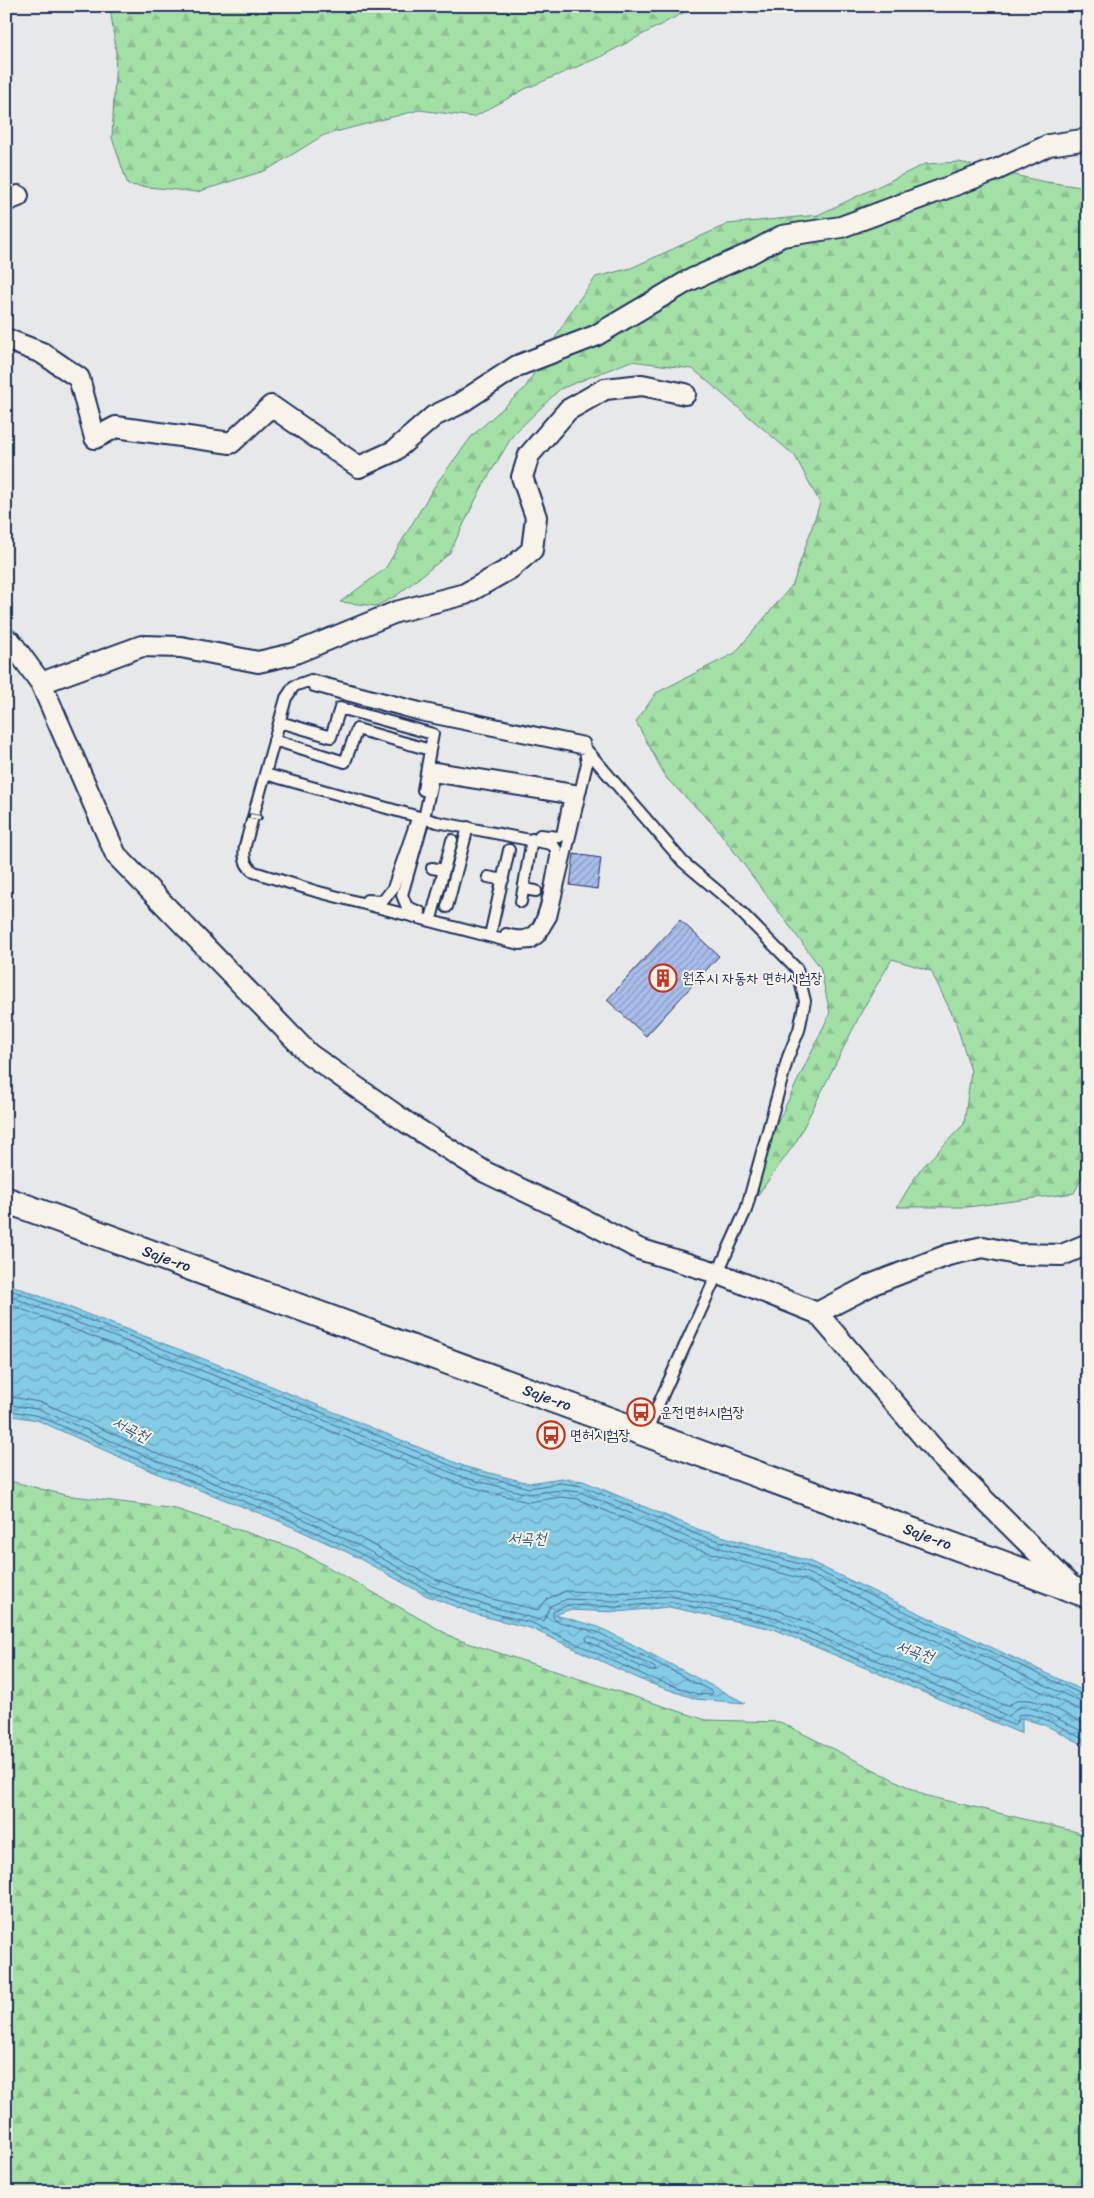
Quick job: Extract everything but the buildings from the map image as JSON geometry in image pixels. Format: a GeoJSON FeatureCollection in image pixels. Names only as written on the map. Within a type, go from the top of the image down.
{"type":"FeatureCollection","features":[{"type":"Feature","properties":{"kind":"street"},"geometry":{"type":"LineString","coordinates":[[6,339],[42,353],[79,378],[95,438],[116,427],[231,444],[271,406],[359,467],[394,451],[434,416],[459,404],[517,366],[595,336],[688,281],[749,254],[782,236],[841,227],[998,169],[1048,145],[1088,139]]}},
{"type":"Feature","properties":{"kind":"street"},"geometry":{"type":"LineString","coordinates":[[41,683],[142,646],[181,647],[258,662],[293,654],[396,612],[465,594],[510,568],[532,550],[536,517],[522,477],[529,455],[568,410],[605,389],[642,385],[685,394]]}},
{"type":"Feature","properties":{"kind":"street"},"geometry":{"type":"LineString","coordinates":[[6,639],[11,642],[41,683],[116,855],[309,1054],[406,1122],[485,1172],[575,1215],[639,1249],[717,1273],[818,1313],[939,1455],[1081,1592]]}},
{"type":"Feature","properties":{"kind":"street","name":"Saje-ro"},"geometry":{"type":"LineString","coordinates":[[6,1200],[1081,1592]]}},
{"type":"Feature","properties":{"kind":"street"},"geometry":{"type":"LineString","coordinates":[[818,1313],[873,1284],[948,1255],[983,1247],[1016,1254],[1062,1256],[1088,1244]]}},
{"type":"Feature","properties":{"kind":"lane"},"geometry":{"type":"LineString","coordinates":[[280,722],[330,737],[340,708],[433,734],[421,815],[393,888],[382,901],[372,901],[254,868],[248,858],[248,844],[268,771],[274,740],[290,691],[299,682],[310,680],[420,708],[585,746],[682,862],[732,903],[797,969],[805,1001],[799,1030],[788,1057],[746,1210],[645,1434]]}},
{"type":"Feature","properties":{"kind":"lane"},"geometry":{"type":"LineString","coordinates":[[274,740],[346,762],[357,730],[430,750]]}},
{"type":"Feature","properties":{"kind":"lane"},"geometry":{"type":"LineString","coordinates":[[421,815],[559,837],[562,835],[574,795],[587,763],[585,746]]}},
{"type":"Feature","properties":{"kind":"lane"},"geometry":{"type":"LineString","coordinates":[[268,771],[244,851],[246,862],[251,870],[316,891],[519,944],[531,943],[547,926],[564,867],[574,795]]}},
{"type":"Feature","properties":{"kind":"lane"},"geometry":{"type":"LineString","coordinates":[[268,771],[421,815],[551,844],[556,852],[540,924],[534,932],[522,937],[432,916],[410,910],[404,905],[402,895],[421,815],[433,776],[574,795]]}},
{"type":"Feature","properties":{"kind":"lane"},"geometry":{"type":"LineString","coordinates":[[447,907],[457,888],[468,827]]}},
{"type":"Feature","properties":{"kind":"lane"},"geometry":{"type":"LineString","coordinates":[[521,902],[532,839]]}},
{"type":"Feature","properties":{"kind":"lane"},"geometry":{"type":"LineString","coordinates":[[432,916],[452,840]]}},
{"type":"Feature","properties":{"kind":"lane"},"geometry":{"type":"LineString","coordinates":[[491,931],[509,850]]}},
{"type":"Feature","properties":{"kind":"lane"},"geometry":{"type":"LineString","coordinates":[[432,868],[444,870]]}},
{"type":"Feature","properties":{"kind":"lane"},"geometry":{"type":"LineString","coordinates":[[488,878],[503,880]]}},
{"type":"Feature","properties":{"kind":"lane"},"geometry":{"type":"LineString","coordinates":[[524,889],[536,891]]}},
{"type":"Feature","properties":{"kind":"green space"},"geometry":{"type":"Polygon","coordinates":[[[110,6],[687,6],[683,13],[600,57],[525,89],[474,117],[419,110],[324,135],[267,170],[197,192],[128,185],[112,138],[116,53],[110,6]]]}},
{"type":"Feature","properties":{"kind":"green space"},"geometry":{"type":"Polygon","coordinates":[[[959,162],[1040,181],[1088,188],[1088,1166],[1074,1193],[968,1207],[897,1207],[919,1171],[964,1124],[971,1071],[955,1020],[931,971],[892,959],[863,1009],[796,1142],[757,1196],[765,1149],[830,1013],[820,967],[715,826],[667,779],[636,722],[656,693],[735,653],[793,584],[820,503],[795,456],[693,369],[631,361],[560,389],[513,435],[481,489],[449,554],[396,596],[376,606],[340,602],[385,569],[436,484],[472,436],[525,388],[575,305],[596,277],[631,268],[728,224],[818,215],[925,164],[959,162]]]}},
{"type":"Feature","properties":{"kind":"green space"},"geometry":{"type":"Polygon","coordinates":[[[6,1480],[65,1495],[176,1509],[296,1549],[456,1639],[706,1720],[780,1722],[924,1795],[1077,1832],[1088,1838],[1088,2192],[6,2192],[6,1480]]]}},
{"type":"Feature","properties":{"kind":"water","name":"서곡천"},"geometry":{"type":"Polygon","coordinates":[[[6,1283],[235,1371],[466,1467],[529,1483],[561,1478],[583,1481],[700,1530],[809,1561],[1088,1693],[1088,1747],[1047,1726],[1022,1718],[1022,1734],[773,1629],[669,1607],[617,1612],[568,1610],[555,1615],[599,1627],[745,1703],[696,1699],[646,1682],[530,1628],[478,1615],[427,1596],[351,1554],[277,1520],[153,1472],[37,1420],[6,1415],[6,1283]]]}},
{"type":"Feature","properties":{"kind":"railway"},"geometry":{"type":"LineString","coordinates":[[250,816],[260,818]]}},
{"type":"Feature","properties":{"kind":"place","name":"원주시 자동차 면허시험장"},"geometry":{"type":"Point","coordinates":[663,978]}},
{"type":"Feature","properties":{"kind":"place","name":"운전면허시험장"},"geometry":{"type":"Point","coordinates":[641,1412]}},
{"type":"Feature","properties":{"kind":"place","name":"면허시험장"},"geometry":{"type":"Point","coordinates":[551,1435]}}]}
